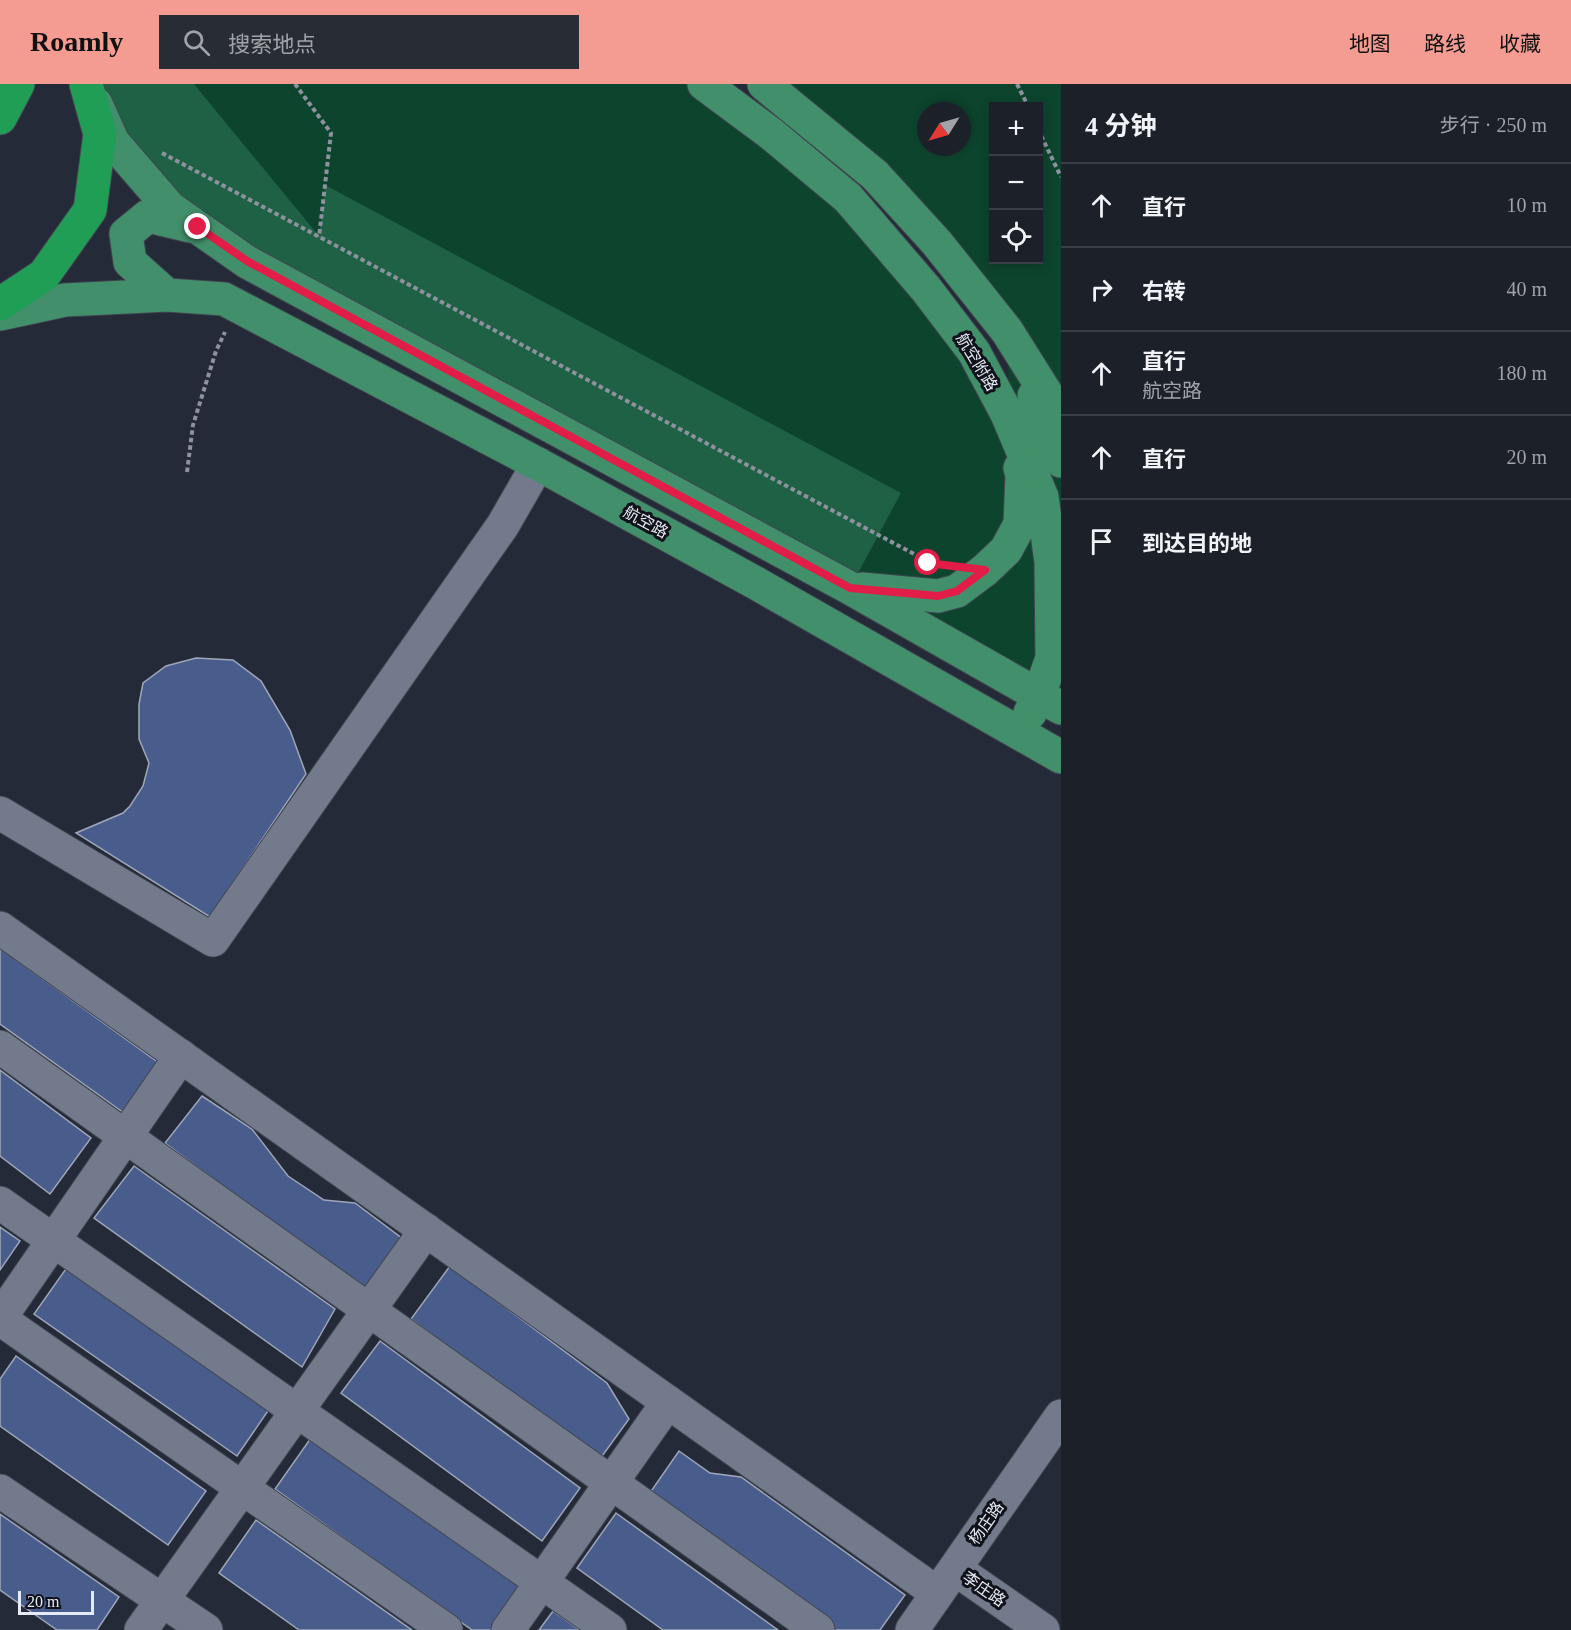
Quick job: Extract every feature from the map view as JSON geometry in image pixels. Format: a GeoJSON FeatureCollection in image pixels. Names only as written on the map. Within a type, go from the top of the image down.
{"type":"FeatureCollection","features":[{"type":"Feature","properties":{"kind":"highway"},"geometry":{"type":"LineString","coordinates":[[0,118],[18,84]]}},
{"type":"Feature","properties":{"kind":"highway"},"geometry":{"type":"LineString","coordinates":[[0,304],[44,275],[90,210],[100,134],[87,84]]}},
{"type":"Feature","properties":{"kind":"main road"},"geometry":{"type":"LineString","coordinates":[[87,84],[113,142],[170,208],[247,261],[850,588],[1050,701]]}},
{"type":"Feature","properties":{"kind":"main road","name":"航空附路"},"geometry":{"type":"LineString","coordinates":[[704,84],[770,133],[848,198],[926,289],[974,352],[1007,414],[1042,497],[1051,562],[1050,701],[1019,733]]}},
{"type":"Feature","properties":{"kind":"main road"},"geometry":{"type":"LineString","coordinates":[[764,84],[874,175],[937,243],[1007,331],[1061,417]]}},
{"type":"Feature","properties":{"kind":"main road"},"geometry":{"type":"LineString","coordinates":[[167,295],[130,262],[126,234],[148,216],[198,227]]}},
{"type":"Feature","properties":{"kind":"main road"},"geometry":{"type":"LineString","coordinates":[[0,314],[65,300],[167,295],[230,303]]}},
{"type":"Feature","properties":{"kind":"main road","name":"航空路"},"geometry":{"type":"LineString","coordinates":[[230,303],[538,464],[754,582],[1061,757]]}},
{"type":"Feature","properties":{"kind":"main road"},"geometry":{"type":"LineString","coordinates":[[1007,331],[1061,461]]}},
{"type":"Feature","properties":{"kind":"main road"},"geometry":{"type":"LineString","coordinates":[[850,588],[938,596],[957,591],[985,570],[1006,550],[1020,524],[1022,475],[1007,414]]}},
{"type":"Feature","properties":{"kind":"street"},"geometry":{"type":"LineString","coordinates":[[0,813],[213,940],[502,525],[538,464]]}},
{"type":"Feature","properties":{"kind":"street","name":"李庄路"},"geometry":{"type":"LineString","coordinates":[[0,928],[668,1402],[946,1581],[1043,1630]]}},
{"type":"Feature","properties":{"kind":"street"},"geometry":{"type":"LineString","coordinates":[[0,1047],[818,1630]]}},
{"type":"Feature","properties":{"kind":"street"},"geometry":{"type":"LineString","coordinates":[[181,1056],[0,1318],[446,1630]]}},
{"type":"Feature","properties":{"kind":"street"},"geometry":{"type":"LineString","coordinates":[[0,1203],[610,1630]]}},
{"type":"Feature","properties":{"kind":"street"},"geometry":{"type":"LineString","coordinates":[[141,1630],[426,1230]]}},
{"type":"Feature","properties":{"kind":"street"},"geometry":{"type":"LineString","coordinates":[[508,1630],[668,1402]]}},
{"type":"Feature","properties":{"kind":"street","name":"杨庄路"},"geometry":{"type":"LineString","coordinates":[[912,1630],[1061,1416]]}},
{"type":"Feature","properties":{"kind":"street"},"geometry":{"type":"LineString","coordinates":[[0,1491],[206,1630]]}},
{"type":"Feature","properties":{"kind":"path"},"geometry":{"type":"LineString","coordinates":[[296,84],[330,133],[319,237]]}},
{"type":"Feature","properties":{"kind":"path"},"geometry":{"type":"LineString","coordinates":[[1017,84],[1026,102]]}},
{"type":"Feature","properties":{"kind":"path"},"geometry":{"type":"LineString","coordinates":[[1043,139],[1061,177]]}},
{"type":"Feature","properties":{"kind":"path"},"geometry":{"type":"LineString","coordinates":[[155,149],[928,563],[939,564]]}},
{"type":"Feature","properties":{"kind":"path"},"geometry":{"type":"LineString","coordinates":[[187,472],[193,425],[230,303]]}},
{"type":"Feature","properties":{"kind":"green space"},"geometry":{"type":"Polygon","coordinates":[[[87,84],[194,84],[319,236],[325,185],[901,493],[850,588],[170,208],[87,84]]]}},
{"type":"Feature","properties":{"kind":"green space"},"geometry":{"type":"Polygon","coordinates":[[[194,84],[704,84],[848,198],[1010,420],[1007,331],[764,84],[1061,84],[1061,708],[850,588],[325,186],[319,237],[194,84]]]}},
{"type":"Feature","properties":{"kind":"building"},"geometry":{"type":"Polygon","coordinates":[[[196,658],[233,660],[261,681],[290,730],[306,774],[210,917],[76,833],[123,813],[143,786],[149,763],[139,739],[139,704],[143,683],[166,666],[196,658]]]}},
{"type":"Feature","properties":{"kind":"building"},"geometry":{"type":"Polygon","coordinates":[[[0,948],[159,1063],[124,1113],[0,1024],[0,948]]]}},
{"type":"Feature","properties":{"kind":"building"},"geometry":{"type":"Polygon","coordinates":[[[0,1070],[91,1138],[50,1194],[0,1156],[0,1070]]]}},
{"type":"Feature","properties":{"kind":"building"},"geometry":{"type":"Polygon","coordinates":[[[202,1096],[252,1129],[288,1176],[324,1200],[355,1203],[403,1239],[363,1290],[165,1143],[202,1096]]]}},
{"type":"Feature","properties":{"kind":"building"},"geometry":{"type":"Polygon","coordinates":[[[134,1166],[335,1309],[302,1367],[94,1218],[134,1166]]]}},
{"type":"Feature","properties":{"kind":"building"},"geometry":{"type":"Polygon","coordinates":[[[0,1227],[20,1241],[0,1270],[0,1227]]]}},
{"type":"Feature","properties":{"kind":"building"},"geometry":{"type":"Polygon","coordinates":[[[68,1266],[270,1408],[237,1456],[34,1314],[68,1266]]]}},
{"type":"Feature","properties":{"kind":"building"},"geometry":{"type":"Polygon","coordinates":[[[450,1266],[607,1383],[629,1419],[600,1459],[411,1319],[450,1266]]]}},
{"type":"Feature","properties":{"kind":"building"},"geometry":{"type":"Polygon","coordinates":[[[380,1341],[580,1488],[542,1541],[341,1393],[380,1341]]]}},
{"type":"Feature","properties":{"kind":"building"},"geometry":{"type":"Polygon","coordinates":[[[16,1356],[206,1491],[168,1545],[0,1426],[0,1379],[16,1356]]]}},
{"type":"Feature","properties":{"kind":"building"},"geometry":{"type":"Polygon","coordinates":[[[313,1435],[526,1587],[495,1630],[472,1630],[275,1489],[313,1435]]]}},
{"type":"Feature","properties":{"kind":"building"},"geometry":{"type":"Polygon","coordinates":[[[679,1451],[710,1473],[741,1477],[905,1595],[880,1630],[834,1630],[647,1497],[679,1451]]]}},
{"type":"Feature","properties":{"kind":"building"},"geometry":{"type":"Polygon","coordinates":[[[616,1513],[778,1630],[663,1630],[577,1568],[616,1513]]]}},
{"type":"Feature","properties":{"kind":"building"},"geometry":{"type":"Polygon","coordinates":[[[0,1514],[119,1597],[97,1630],[57,1630],[0,1590],[0,1514]]]}},
{"type":"Feature","properties":{"kind":"building"},"geometry":{"type":"Polygon","coordinates":[[[256,1520],[412,1630],[299,1630],[219,1573],[256,1520]]]}},
{"type":"Feature","properties":{"kind":"building"},"geometry":{"type":"Polygon","coordinates":[[[553,1611],[580,1630],[539,1630],[553,1611]]]}},
{"type":"Feature","properties":{"kind":"route"},"geometry":{"type":"LineString","coordinates":[[198,227],[247,261],[850,588],[938,596],[957,591],[985,570],[928,563]]}}]}
